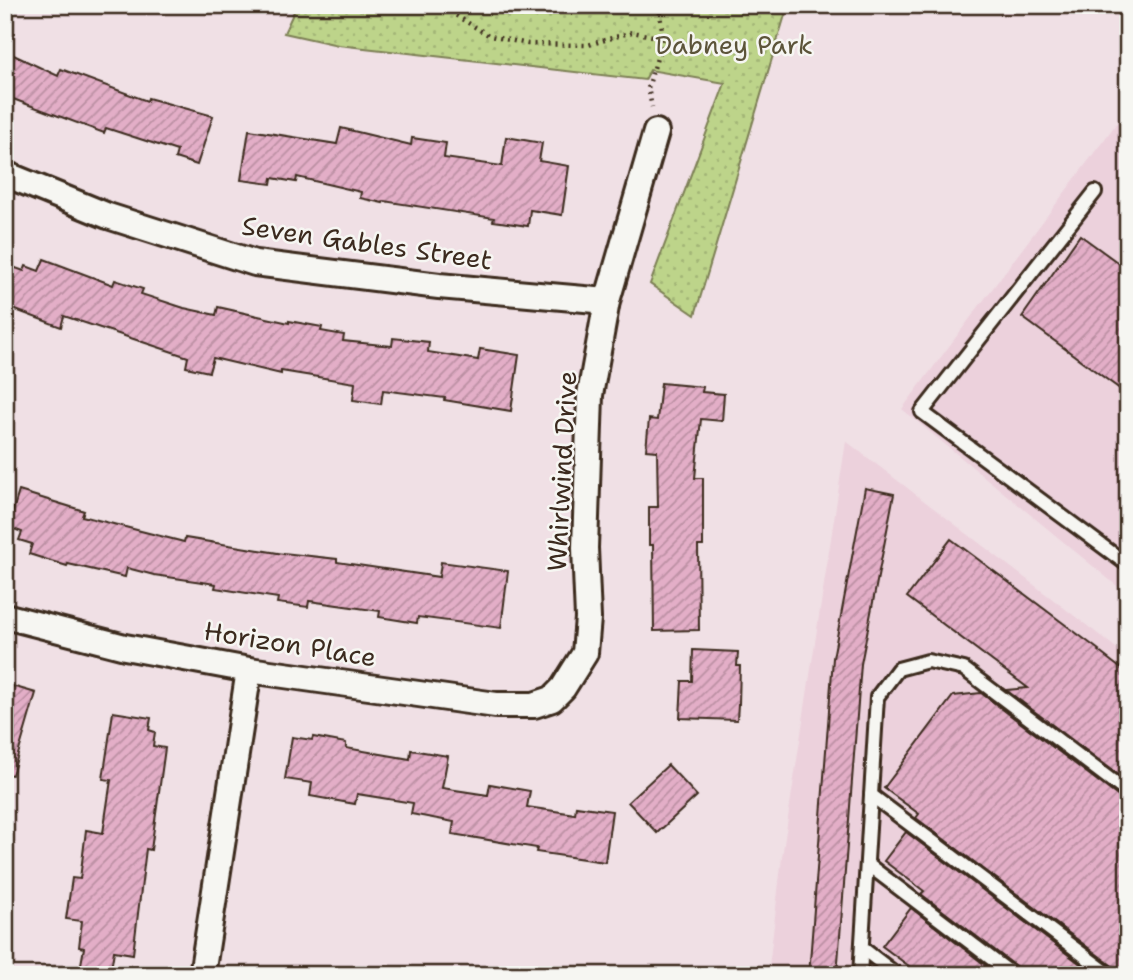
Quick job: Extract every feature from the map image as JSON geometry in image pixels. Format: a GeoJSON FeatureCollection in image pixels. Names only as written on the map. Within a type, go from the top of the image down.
{"type":"FeatureCollection","features":[{"type":"Feature","properties":{"kind":"street","name":"Whirlwind Drive"},"geometry":{"type":"LineString","coordinates":[[563,688],[585,653],[588,618],[585,548],[590,396],[607,301],[656,132]]}},
{"type":"Feature","properties":{"kind":"street","name":"Seven Gables Street"},"geometry":{"type":"LineString","coordinates":[[5,174],[108,216],[255,263],[439,286],[607,301]]}},
{"type":"Feature","properties":{"kind":"street","name":"Horizon Place"},"geometry":{"type":"LineString","coordinates":[[5,616],[125,648],[249,670],[496,705],[534,705],[552,699],[563,688]]}},
{"type":"Feature","properties":{"kind":"street"},"geometry":{"type":"LineString","coordinates":[[202,975],[249,670]]}},
{"type":"Feature","properties":{"kind":"lane"},"geometry":{"type":"LineString","coordinates":[[1095,192],[922,412],[1128,565]]}},
{"type":"Feature","properties":{"kind":"lane"},"geometry":{"type":"LineString","coordinates":[[860,975],[877,697],[898,669],[928,661],[964,669],[1128,793]]}},
{"type":"Feature","properties":{"kind":"lane"},"geometry":{"type":"LineString","coordinates":[[871,794],[1110,975]]}},
{"type":"Feature","properties":{"kind":"lane"},"geometry":{"type":"LineString","coordinates":[[867,864],[1013,975]]}},
{"type":"Feature","properties":{"kind":"lane"},"geometry":{"type":"LineString","coordinates":[[862,948],[897,975]]}},
{"type":"Feature","properties":{"kind":"path"},"geometry":{"type":"LineString","coordinates":[[447,5],[455,15],[490,36],[528,44],[588,45],[632,32],[663,38]]}},
{"type":"Feature","properties":{"kind":"path"},"geometry":{"type":"LineString","coordinates":[[656,132],[649,88],[663,38],[659,5]]}},
{"type":"Feature","properties":{"kind":"shaded area"},"geometry":{"type":"Polygon","coordinates":[[[1128,108],[1128,595],[902,409],[1128,108]]]}},
{"type":"Feature","properties":{"kind":"shaded area"},"geometry":{"type":"Polygon","coordinates":[[[846,441],[1128,657],[1128,975],[768,975],[782,857],[846,441]]]}},
{"type":"Feature","properties":{"kind":"green space","name":"Dabney Park"},"geometry":{"type":"Polygon","coordinates":[[[297,5],[788,5],[695,315],[650,284],[725,83],[650,70],[645,80],[338,45],[284,33],[297,5]]]}},
{"type":"Feature","properties":{"kind":"building"},"geometry":{"type":"Polygon","coordinates":[[[5,51],[58,76],[61,69],[147,101],[148,98],[213,116],[197,165],[175,158],[177,151],[106,128],[104,133],[5,96],[5,51]]]}},
{"type":"Feature","properties":{"kind":"building"},"geometry":{"type":"Polygon","coordinates":[[[341,128],[411,145],[412,138],[446,143],[444,158],[502,166],[506,137],[542,143],[539,161],[569,166],[562,215],[530,210],[528,226],[493,221],[494,218],[384,201],[383,203],[360,198],[361,192],[297,177],[296,182],[272,178],[271,184],[241,180],[249,130],[337,144],[341,128]]]}},
{"type":"Feature","properties":{"kind":"building"},"geometry":{"type":"Polygon","coordinates":[[[1080,235],[1128,270],[1128,395],[1022,317],[1080,235]]]}},
{"type":"Feature","properties":{"kind":"building"},"geometry":{"type":"Polygon","coordinates":[[[44,259],[113,285],[115,280],[143,289],[141,294],[184,308],[216,315],[218,307],[289,323],[322,327],[321,331],[344,335],[343,341],[392,346],[393,338],[429,342],[428,352],[478,360],[480,349],[519,355],[511,411],[444,400],[445,398],[383,390],[381,404],[353,400],[355,383],[281,371],[281,374],[213,358],[209,372],[186,367],[188,357],[64,316],[61,327],[5,306],[5,280],[10,266],[24,271],[26,266],[39,271],[44,259]]]}},
{"type":"Feature","properties":{"kind":"building"},"geometry":{"type":"Polygon","coordinates":[[[661,383],[703,387],[702,392],[724,394],[722,421],[701,419],[695,478],[703,478],[703,546],[698,546],[699,630],[654,631],[653,545],[649,545],[649,507],[658,507],[657,451],[646,450],[649,419],[657,420],[661,383]]]}},
{"type":"Feature","properties":{"kind":"building"},"geometry":{"type":"Polygon","coordinates":[[[865,488],[894,494],[861,664],[837,975],[809,975],[833,658],[865,488]]]}},
{"type":"Feature","properties":{"kind":"building"},"geometry":{"type":"Polygon","coordinates":[[[19,491],[84,511],[82,516],[184,542],[185,538],[284,554],[337,559],[337,562],[439,577],[441,562],[508,571],[501,628],[418,617],[417,623],[379,617],[380,611],[309,601],[308,607],[277,603],[278,598],[215,588],[216,584],[154,575],[127,568],[125,577],[68,564],[67,566],[29,554],[32,544],[19,540],[22,532],[8,527],[19,491]]]}},
{"type":"Feature","properties":{"kind":"building"},"geometry":{"type":"Polygon","coordinates":[[[951,539],[1128,674],[1128,782],[1006,690],[1028,688],[907,597],[951,539]]]}},
{"type":"Feature","properties":{"kind":"building"},"geometry":{"type":"Polygon","coordinates":[[[693,650],[738,652],[737,666],[740,666],[737,720],[680,718],[682,681],[692,681],[693,650]]]}},
{"type":"Feature","properties":{"kind":"building"},"geometry":{"type":"Polygon","coordinates":[[[5,684],[36,693],[12,775],[5,774],[5,684]]]}},
{"type":"Feature","properties":{"kind":"building"},"geometry":{"type":"Polygon","coordinates":[[[981,693],[1128,802],[1128,975],[1119,975],[1115,968],[916,818],[919,814],[884,788],[953,696],[981,693]]]}},
{"type":"Feature","properties":{"kind":"building"},"geometry":{"type":"Polygon","coordinates":[[[113,712],[151,718],[149,730],[155,732],[153,746],[165,748],[151,850],[146,849],[133,954],[114,951],[110,975],[79,975],[84,948],[79,947],[82,921],[66,919],[72,878],[80,879],[86,830],[103,833],[111,780],[103,779],[113,712]]]}},
{"type":"Feature","properties":{"kind":"building"},"geometry":{"type":"Polygon","coordinates":[[[292,737],[312,740],[313,737],[346,743],[346,748],[410,759],[411,750],[448,756],[442,788],[488,795],[490,784],[530,791],[527,807],[575,814],[576,806],[612,811],[605,862],[536,852],[537,848],[452,834],[454,822],[411,814],[413,803],[357,794],[355,804],[310,796],[312,783],[285,779],[292,737]]]}},
{"type":"Feature","properties":{"kind":"building"},"geometry":{"type":"Polygon","coordinates":[[[668,765],[697,796],[657,833],[628,802],[668,765]]]}},
{"type":"Feature","properties":{"kind":"building"},"geometry":{"type":"Polygon","coordinates":[[[906,832],[1095,975],[1022,975],[1018,968],[921,894],[924,891],[884,861],[906,832]]]}},
{"type":"Feature","properties":{"kind":"building"},"geometry":{"type":"Polygon","coordinates":[[[911,908],[998,975],[921,975],[882,946],[911,908]]]}}]}
